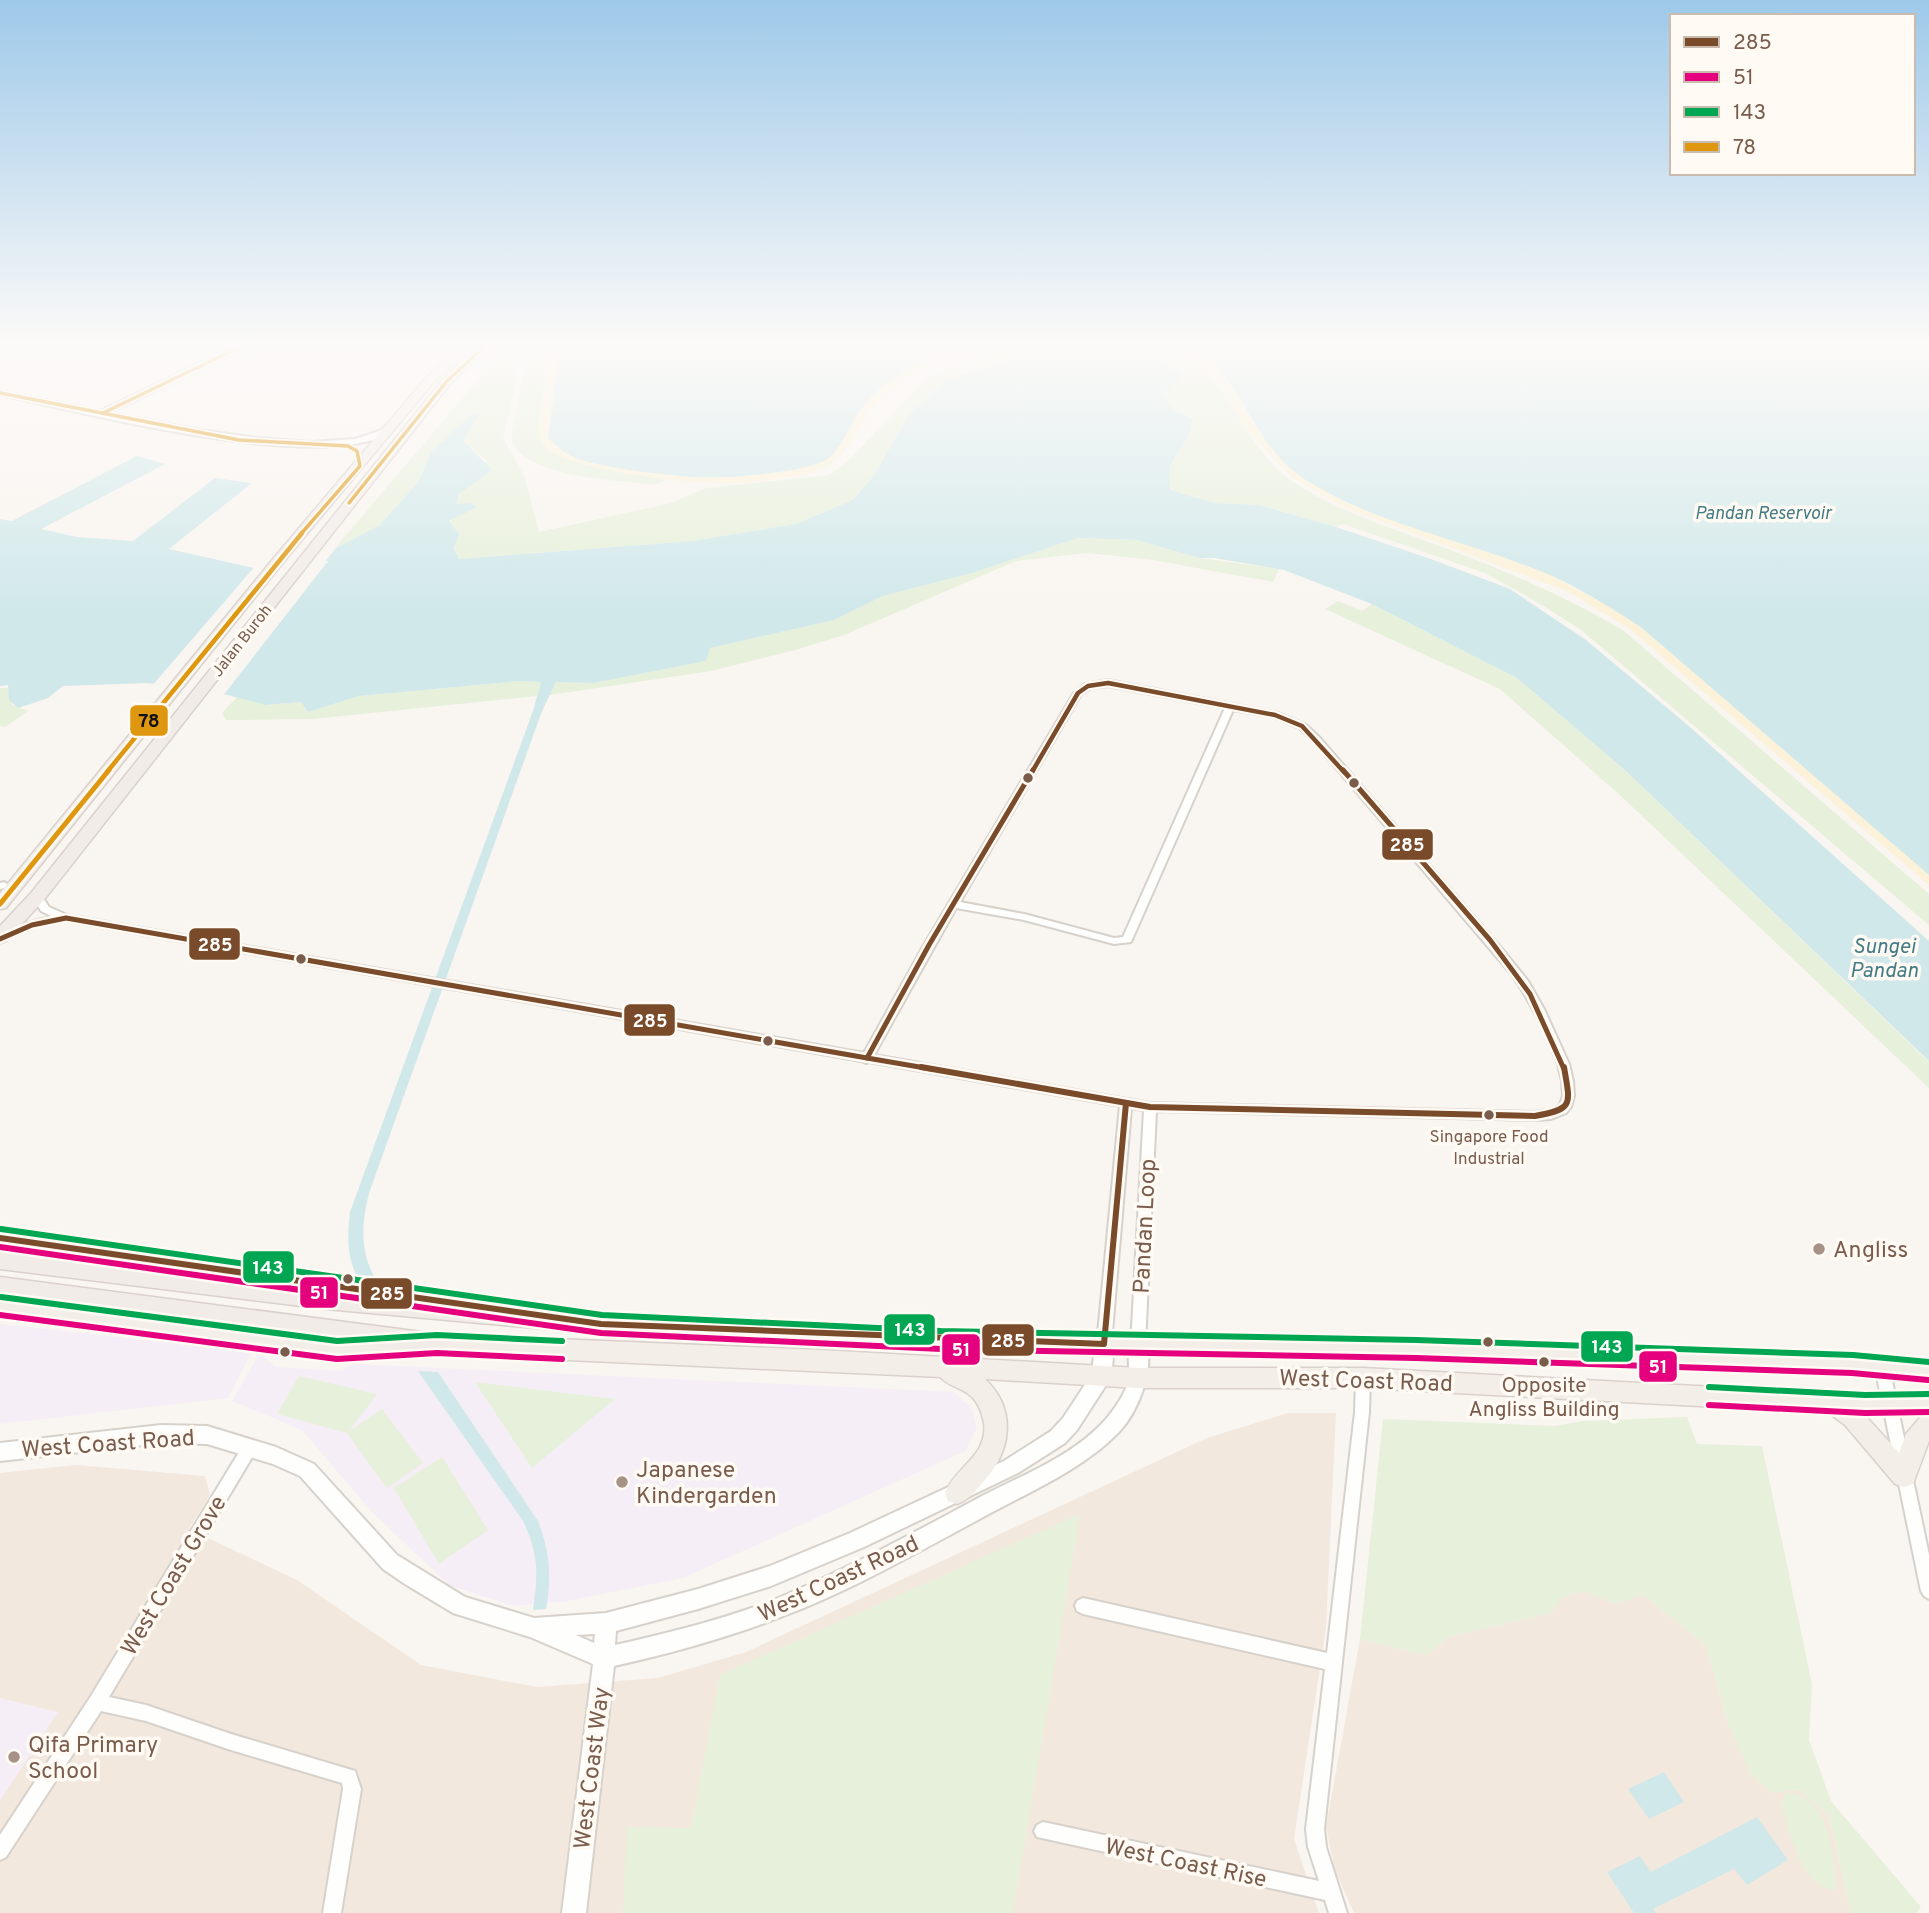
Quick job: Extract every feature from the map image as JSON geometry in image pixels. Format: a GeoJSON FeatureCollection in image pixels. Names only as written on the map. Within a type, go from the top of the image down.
{"type":"FeatureCollection","features":[{"type":"Feature","properties":{"kind":"highway","name":"Jalan Buroh"},"geometry":{"type":"LineString","coordinates":[[0,904],[40,858],[277,562],[385,435]]}},
{"type":"Feature","properties":{"kind":"highway","name":"Jalan Buroh"},"geometry":{"type":"LineString","coordinates":[[0,938],[37,897],[404,435]]}},
{"type":"Feature","properties":{"kind":"highway"},"geometry":{"type":"LineString","coordinates":[[1,887],[28,861],[40,858]]}},
{"type":"Feature","properties":{"kind":"highway"},"geometry":{"type":"LineString","coordinates":[[0,1259],[326,1300],[601,1324]]}},
{"type":"Feature","properties":{"kind":"highway"},"geometry":{"type":"LineString","coordinates":[[0,1286],[438,1344]]}},
{"type":"Feature","properties":{"kind":"main road"},"geometry":{"type":"LineString","coordinates":[[0,1238],[601,1324],[1138,1345]]}},
{"type":"Feature","properties":{"kind":"main road"},"geometry":{"type":"LineString","coordinates":[[0,1306],[338,1350],[438,1344],[1138,1378]]}},
{"type":"Feature","properties":{"kind":"main road","name":"West Coast Road"},"geometry":{"type":"LineString","coordinates":[[1138,1345],[1416,1349],[1929,1371]]}},
{"type":"Feature","properties":{"kind":"main road"},"geometry":{"type":"LineString","coordinates":[[919,1366],[962,1377],[977,1385],[986,1396],[999,1426],[998,1440],[991,1454],[957,1493]]}},
{"type":"Feature","properties":{"kind":"main road","name":"West Coast Road"},"geometry":{"type":"LineString","coordinates":[[1138,1378],[1363,1378],[1835,1402],[1929,1403]]}},
{"type":"Feature","properties":{"kind":"main road"},"geometry":{"type":"LineString","coordinates":[[1835,1402],[1853,1418],[1904,1476]]}},
{"type":"Feature","properties":{"kind":"main road"},"geometry":{"type":"LineString","coordinates":[[1904,1476],[1914,1442],[1929,1422]]}},
{"type":"Feature","properties":{"kind":"street"},"geometry":{"type":"LineString","coordinates":[[215,435],[239,440],[327,444],[353,448],[360,455],[360,466]]}},
{"type":"Feature","properties":{"kind":"street"},"geometry":{"type":"LineString","coordinates":[[327,444],[364,441],[378,435]]}},
{"type":"Feature","properties":{"kind":"street"},"geometry":{"type":"LineString","coordinates":[[37,897],[45,909],[66,918],[866,1059],[1150,1107],[1535,1116],[1556,1113],[1564,1109],[1569,1100],[1569,1087],[1558,1048],[1524,984],[1416,853],[1302,726],[1275,715],[1108,683],[1083,687],[866,1059]]}},
{"type":"Feature","properties":{"kind":"street"},"geometry":{"type":"LineString","coordinates":[[954,904],[1024,917],[1114,941],[1126,940],[1230,707]]}},
{"type":"Feature","properties":{"kind":"street"},"geometry":{"type":"LineString","coordinates":[[0,938],[22,926],[66,918]]}},
{"type":"Feature","properties":{"kind":"street","name":"Pandan Loop"},"geometry":{"type":"LineString","coordinates":[[1101,1376],[1126,1103]]}},
{"type":"Feature","properties":{"kind":"street","name":"Pandan Loop"},"geometry":{"type":"LineString","coordinates":[[1138,1345],[1150,1107]]}},
{"type":"Feature","properties":{"kind":"street","name":"West Coast Road"},"geometry":{"type":"LineString","coordinates":[[0,1452],[162,1434],[207,1436],[276,1456],[307,1470],[390,1562],[411,1577],[460,1606],[531,1627],[604,1658],[687,1639],[784,1606],[909,1546],[1063,1464],[1094,1443],[1115,1423],[1134,1392],[1138,1378],[1138,1345]]}},
{"type":"Feature","properties":{"kind":"street"},"geometry":{"type":"LineString","coordinates":[[1882,1367],[1929,1591]]}},
{"type":"Feature","properties":{"kind":"street","name":"West Coast Road"},"geometry":{"type":"LineString","coordinates":[[531,1627],[606,1623],[698,1599],[771,1576],[1011,1468],[1058,1437],[1070,1424],[1101,1376]]}},
{"type":"Feature","properties":{"kind":"street"},"geometry":{"type":"LineString","coordinates":[[1338,1913],[1317,1847],[1315,1829],[1362,1412],[1363,1378]]}},
{"type":"Feature","properties":{"kind":"street","name":"West Coast Grove"},"geometry":{"type":"LineString","coordinates":[[0,1851],[97,1702],[248,1449]]}},
{"type":"Feature","properties":{"kind":"street"},"geometry":{"type":"LineString","coordinates":[[1083,1606],[1334,1663]]}},
{"type":"Feature","properties":{"kind":"street","name":"West Coast Way"},"geometry":{"type":"LineString","coordinates":[[574,1913],[606,1623]]}},
{"type":"Feature","properties":{"kind":"street"},"geometry":{"type":"LineString","coordinates":[[97,1702],[146,1713],[231,1742],[349,1777],[352,1789],[332,1913]]}},
{"type":"Feature","properties":{"kind":"street","name":"West Coast Rise"},"geometry":{"type":"LineString","coordinates":[[1043,1831],[1330,1892]]}},
{"type":"Feature","properties":{"kind":"shaded area"},"geometry":{"type":"Polygon","coordinates":[[[0,1324],[252,1352],[228,1398],[0,1424],[0,1324]]]}},
{"type":"Feature","properties":{"kind":"shaded area","name":"Japanese Kindergarden"},"geometry":{"type":"Polygon","coordinates":[[[260,1353],[275,1367],[341,1371],[352,1364],[954,1392],[972,1409],[977,1428],[965,1451],[683,1578],[567,1601],[514,1606],[449,1585],[372,1512],[302,1430],[232,1401],[260,1353]]]}},
{"type":"Feature","properties":{"kind":"shaded area"},"geometry":{"type":"Polygon","coordinates":[[[1288,1413],[1336,1413],[1326,1628],[1294,1839],[1319,1913],[0,1913],[0,1473],[76,1465],[205,1476],[210,1495],[189,1529],[297,1580],[421,1665],[537,1687],[658,1678],[746,1652],[1207,1438],[1288,1413]]]}},
{"type":"Feature","properties":{"kind":"shaded area"},"geometry":{"type":"Polygon","coordinates":[[[1584,1591],[1615,1603],[1643,1595],[1706,1645],[1729,1726],[1772,1793],[1798,1789],[1829,1815],[1851,1913],[1354,1913],[1335,1870],[1326,1827],[1360,1639],[1426,1655],[1448,1637],[1551,1613],[1561,1598],[1584,1591]]]}},
{"type":"Feature","properties":{"kind":"shaded area","name":"Qifa Primary School"},"geometry":{"type":"Polygon","coordinates":[[[0,1698],[58,1712],[0,1801],[0,1698]]]}},
{"type":"Feature","properties":{"kind":"green space"},"geometry":{"type":"Polygon","coordinates":[[[431,435],[451,435],[431,452],[419,481],[380,526],[335,548],[431,435]]]}},
{"type":"Feature","properties":{"kind":"green space"},"geometry":{"type":"Polygon","coordinates":[[[467,435],[504,435],[525,478],[539,532],[671,503],[706,488],[830,475],[873,435],[897,435],[874,475],[853,500],[796,524],[693,541],[459,559],[451,529],[454,506],[486,461],[464,441],[467,435]]]}},
{"type":"Feature","properties":{"kind":"green space"},"geometry":{"type":"Polygon","coordinates":[[[512,435],[544,435],[546,448],[574,461],[668,478],[655,485],[558,471],[525,457],[514,446],[512,435]]]}},
{"type":"Feature","properties":{"kind":"green space"},"geometry":{"type":"Polygon","coordinates":[[[1189,435],[1251,435],[1275,467],[1311,493],[1354,514],[1527,581],[1624,631],[1929,894],[1929,925],[1580,629],[1537,602],[1485,573],[1343,524],[1336,527],[1259,505],[1215,503],[1170,490],[1170,466],[1189,435]]]}},
{"type":"Feature","properties":{"kind":"green space"},"geometry":{"type":"Polygon","coordinates":[[[1078,538],[1136,540],[1200,558],[1279,569],[1273,582],[1153,560],[1087,553],[1016,561],[844,635],[795,650],[711,671],[550,695],[556,682],[593,683],[706,661],[710,648],[834,620],[883,596],[972,573],[1078,538]]]}},
{"type":"Feature","properties":{"kind":"green space"},"geometry":{"type":"Polygon","coordinates":[[[1338,601],[1362,611],[1372,604],[1517,678],[1626,771],[1929,1062],[1929,1088],[1622,797],[1500,689],[1325,609],[1338,601]]]}},
{"type":"Feature","properties":{"kind":"green space"},"geometry":{"type":"Polygon","coordinates":[[[520,681],[541,682],[537,696],[313,719],[226,720],[222,713],[237,697],[265,705],[301,702],[308,712],[359,696],[520,681]]]}},
{"type":"Feature","properties":{"kind":"green space"},"geometry":{"type":"Polygon","coordinates":[[[0,688],[7,688],[11,694],[12,705],[28,711],[5,727],[0,726],[0,688]]]}},
{"type":"Feature","properties":{"kind":"green space"},"geometry":{"type":"Polygon","coordinates":[[[299,1376],[377,1394],[349,1431],[382,1409],[423,1463],[387,1488],[347,1433],[277,1414],[299,1376]]]}},
{"type":"Feature","properties":{"kind":"green space"},"geometry":{"type":"Polygon","coordinates":[[[475,1382],[615,1399],[532,1468],[475,1382]]]}},
{"type":"Feature","properties":{"kind":"green space"},"geometry":{"type":"Polygon","coordinates":[[[1687,1417],[1697,1444],[1762,1446],[1812,1684],[1809,1740],[1831,1801],[1921,1907],[1916,1913],[1851,1913],[1829,1815],[1798,1789],[1772,1793],[1751,1775],[1729,1726],[1706,1645],[1643,1595],[1615,1604],[1584,1591],[1561,1598],[1551,1613],[1448,1637],[1426,1655],[1360,1639],[1383,1419],[1555,1426],[1583,1421],[1687,1417]]]}},
{"type":"Feature","properties":{"kind":"green space"},"geometry":{"type":"Polygon","coordinates":[[[442,1457],[488,1530],[439,1564],[394,1488],[442,1457]]]}},
{"type":"Feature","properties":{"kind":"green space"},"geometry":{"type":"Polygon","coordinates":[[[1080,1514],[1013,1913],[623,1913],[627,1827],[691,1828],[720,1675],[1080,1514]]]}},
{"type":"Feature","properties":{"kind":"green space"},"geometry":{"type":"Polygon","coordinates":[[[1786,1792],[1813,1805],[1821,1817],[1831,1845],[1837,1890],[1814,1880],[1799,1858],[1781,1805],[1786,1792]]]}},
{"type":"Feature","properties":{"kind":"sand"},"geometry":{"type":"Polygon","coordinates":[[[539,435],[548,435],[830,457],[844,435],[855,435],[835,461],[819,470],[793,477],[724,483],[660,478],[605,469],[560,456],[547,449],[539,435]]]}},
{"type":"Feature","properties":{"kind":"sand"},"geometry":{"type":"Polygon","coordinates":[[[1251,435],[1264,435],[1300,476],[1341,500],[1542,571],[1612,608],[1642,628],[1929,875],[1929,885],[1630,629],[1567,591],[1343,507],[1292,477],[1251,435]]]}},
{"type":"Feature","properties":{"kind":"water","name":"Sungei Pandan"},"geometry":{"type":"Polygon","coordinates":[[[449,435],[467,435],[464,441],[492,470],[459,494],[456,504],[471,503],[477,507],[449,521],[459,534],[454,548],[459,559],[693,541],[796,524],[853,500],[874,475],[897,435],[1189,435],[1170,466],[1170,490],[1215,503],[1259,505],[1336,527],[1510,589],[1586,640],[1690,727],[1929,941],[1929,1061],[1626,771],[1517,678],[1372,604],[1284,570],[1215,558],[1200,558],[1136,540],[1078,538],[972,573],[883,596],[834,620],[710,648],[706,661],[593,683],[556,682],[542,711],[369,1193],[364,1219],[364,1242],[369,1265],[381,1288],[365,1288],[354,1270],[349,1252],[350,1212],[533,711],[541,682],[520,681],[359,696],[308,712],[301,702],[265,705],[205,689],[147,683],[63,686],[48,698],[18,708],[9,700],[8,685],[0,686],[0,519],[12,521],[137,456],[165,464],[41,529],[77,537],[133,541],[215,478],[252,483],[169,549],[294,577],[320,568],[336,548],[380,525],[419,481],[431,452],[449,435]]]}},
{"type":"Feature","properties":{"kind":"water"},"geometry":{"type":"Polygon","coordinates":[[[548,435],[846,435],[829,458],[804,468],[743,476],[706,477],[651,473],[590,462],[569,455],[548,438],[548,435]]]}},
{"type":"Feature","properties":{"kind":"water","name":"Pandan Reservoir"},"geometry":{"type":"Polygon","coordinates":[[[1263,435],[1929,435],[1929,875],[1642,628],[1618,612],[1553,577],[1389,519],[1330,494],[1286,465],[1263,435]]]}},
{"type":"Feature","properties":{"kind":"water"},"geometry":{"type":"Polygon","coordinates":[[[418,1371],[438,1372],[538,1521],[549,1565],[546,1609],[533,1610],[536,1586],[535,1554],[523,1521],[418,1371]]]}},
{"type":"Feature","properties":{"kind":"water"},"geometry":{"type":"Polygon","coordinates":[[[1664,1772],[1684,1802],[1649,1819],[1628,1789],[1664,1772]]]}},
{"type":"Feature","properties":{"kind":"water"},"geometry":{"type":"Polygon","coordinates":[[[1757,1817],[1788,1860],[1747,1885],[1734,1869],[1653,1909],[1656,1913],[1634,1913],[1607,1872],[1640,1856],[1651,1872],[1757,1817]]]}},
{"type":"Feature","properties":{"kind":"pier"},"geometry":{"type":"Polygon","coordinates":[[[321,561],[328,561],[222,697],[205,692],[151,687],[256,565],[293,573],[318,565],[321,561]]]}},
{"type":"Feature","properties":{"kind":"transit line","name":"78"},"geometry":{"type":"LineString","coordinates":[[0,904],[277,562],[360,466],[357,451],[348,446],[239,440],[215,435]]}},
{"type":"Feature","properties":{"kind":"transit line","name":"78"},"geometry":{"type":"LineString","coordinates":[[349,503],[403,435]]}},
{"type":"Feature","properties":{"kind":"transit line","name":"285"},"geometry":{"type":"LineString","coordinates":[[1108,683],[1275,715],[1302,726],[1490,940],[1530,994],[1563,1064],[1569,1096],[1565,1107],[1559,1112],[1535,1116],[1150,1107],[867,1058],[929,945],[1078,693],[1088,686],[1108,683]]}},
{"type":"Feature","properties":{"kind":"transit line","name":"285"},"geometry":{"type":"LineString","coordinates":[[0,939],[32,925],[66,918],[867,1058]]}},
{"type":"Feature","properties":{"kind":"transit line","name":"285"},"geometry":{"type":"LineString","coordinates":[[0,1238],[601,1324],[1104,1344],[1126,1103]]}},
{"type":"Feature","properties":{"kind":"transit line","name":"143"},"geometry":{"type":"LineString","coordinates":[[1,1229],[602,1315],[941,1331],[1416,1340],[1853,1355],[1929,1362]]}},
{"type":"Feature","properties":{"kind":"transit line","name":"51"},"geometry":{"type":"LineString","coordinates":[[0,1247],[601,1333],[941,1349],[1416,1358],[1852,1373],[1928,1380]]}},
{"type":"Feature","properties":{"kind":"transit line","name":"143"},"geometry":{"type":"LineString","coordinates":[[1,1297],[337,1341],[437,1335],[562,1341]]}},
{"type":"Feature","properties":{"kind":"transit line","name":"51"},"geometry":{"type":"LineString","coordinates":[[0,1315],[337,1359],[437,1353],[562,1359]]}},
{"type":"Feature","properties":{"kind":"transit line","name":"143"},"geometry":{"type":"LineString","coordinates":[[1709,1387],[1865,1395],[1929,1394]]}},
{"type":"Feature","properties":{"kind":"transit line","name":"51"},"geometry":{"type":"LineString","coordinates":[[1709,1405],[1865,1413],[1929,1412]]}},
{"type":"Feature","properties":{"kind":"place","name":"Singapore Food Industrial"},"geometry":{"type":"Point","coordinates":[1489,1115]}},
{"type":"Feature","properties":{"kind":"place","name":"Angliss"},"geometry":{"type":"Point","coordinates":[1819,1249]}},
{"type":"Feature","properties":{"kind":"place","name":"Opposite Angliss Building"},"geometry":{"type":"Point","coordinates":[1544,1362]}},
{"type":"Feature","properties":{"kind":"place","name":"Japanese Kindergarden"},"geometry":{"type":"Point","coordinates":[622,1482]}},
{"type":"Feature","properties":{"kind":"place","name":"Qifa Primary School"},"geometry":{"type":"Point","coordinates":[14,1757]}}]}
